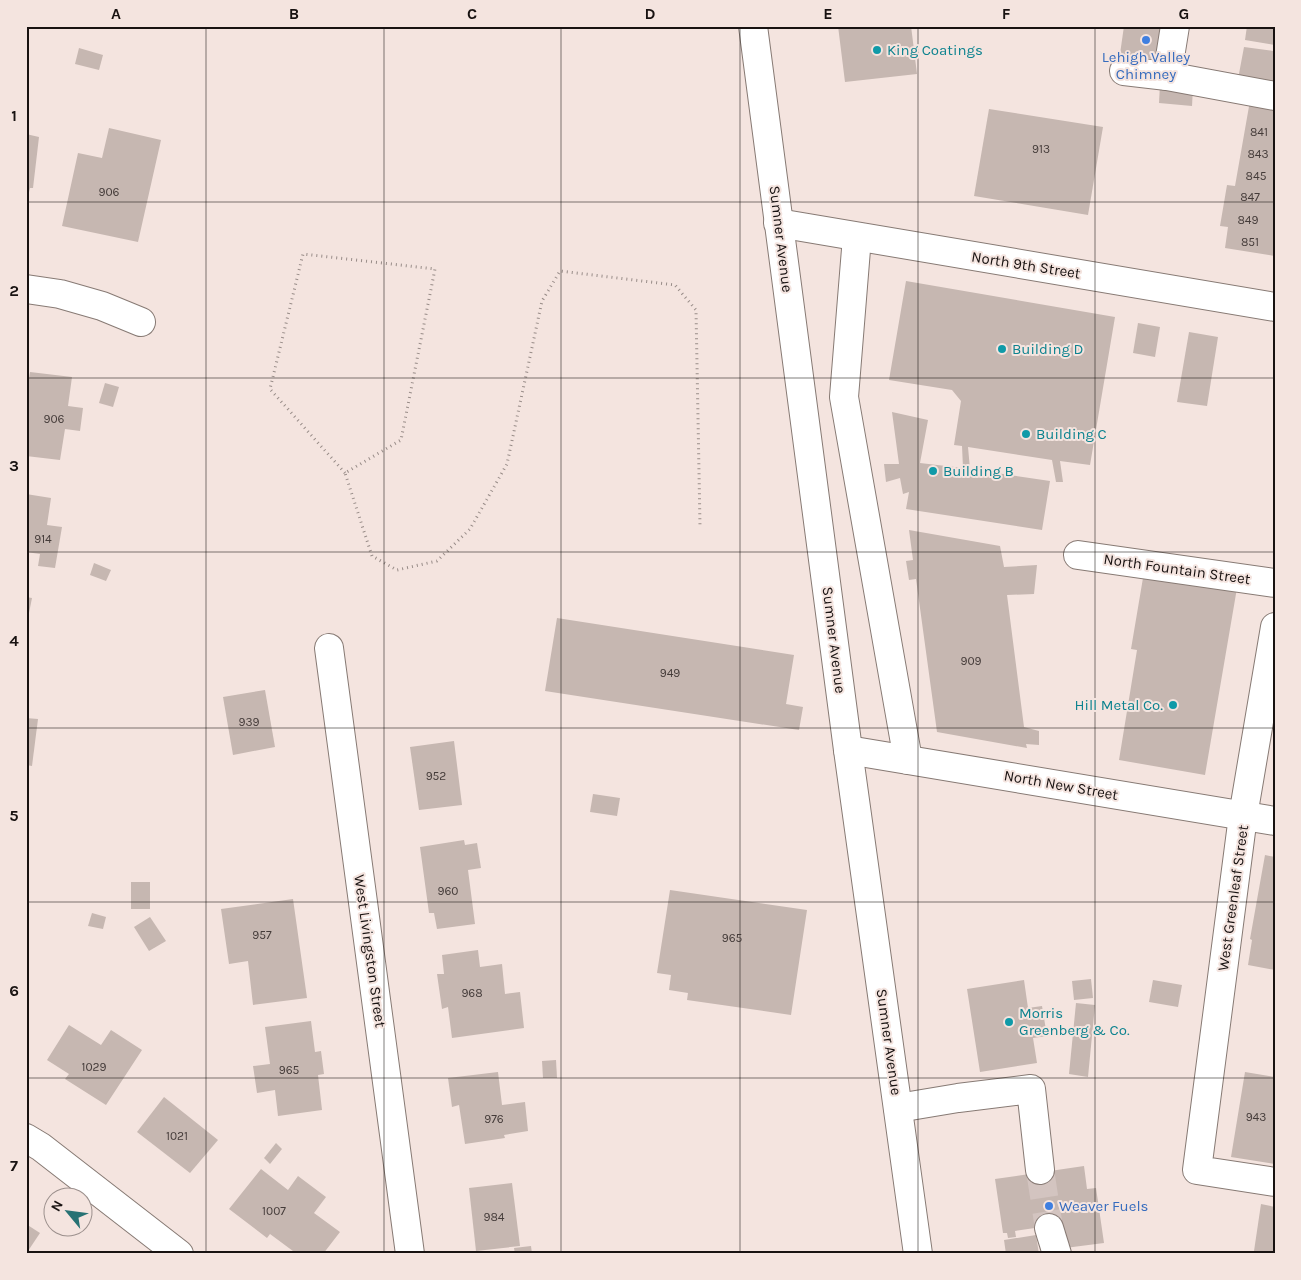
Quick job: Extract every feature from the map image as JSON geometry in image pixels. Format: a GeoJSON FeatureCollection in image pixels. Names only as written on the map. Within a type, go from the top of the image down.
{"type":"FeatureCollection","features":[{"type":"Feature","properties":{"kind":"street","name":"Sumner Avenue"},"geometry":{"type":"LineString","coordinates":[[753,26],[848,750],[918,1254]]}},
{"type":"Feature","properties":{"kind":"street"},"geometry":{"type":"LineString","coordinates":[[1167,76],[1175,26]]}},
{"type":"Feature","properties":{"kind":"street"},"geometry":{"type":"LineString","coordinates":[[1124,71],[1167,76],[1275,96]]}},
{"type":"Feature","properties":{"kind":"street","name":"North 9th Street"},"geometry":{"type":"LineString","coordinates":[[778,223],[1275,307]]}},
{"type":"Feature","properties":{"kind":"street"},"geometry":{"type":"LineString","coordinates":[[857,237],[844,398],[908,760]]}},
{"type":"Feature","properties":{"kind":"street"},"geometry":{"type":"LineString","coordinates":[[26,289],[60,294],[102,306],[141,322]]}},
{"type":"Feature","properties":{"kind":"street","name":"North Fountain Street"},"geometry":{"type":"LineString","coordinates":[[1078,555],[1275,583]]}},
{"type":"Feature","properties":{"kind":"street","name":"West Greenleaf Street"},"geometry":{"type":"LineString","coordinates":[[1275,627],[1243,816],[1197,1170],[1275,1182]]}},
{"type":"Feature","properties":{"kind":"street","name":"West Livingston Street"},"geometry":{"type":"LineString","coordinates":[[329,648],[410,1254]]}},
{"type":"Feature","properties":{"kind":"street","name":"North New Street"},"geometry":{"type":"LineString","coordinates":[[848,750],[1275,821]]}},
{"type":"Feature","properties":{"kind":"street"},"geometry":{"type":"LineString","coordinates":[[898,1108],[1031,1088],[1040,1170]]}},
{"type":"Feature","properties":{"kind":"street"},"geometry":{"type":"LineString","coordinates":[[26,1138],[41,1147],[179,1254]]}},
{"type":"Feature","properties":{"kind":"street"},"geometry":{"type":"LineString","coordinates":[[1050,1228],[1057,1254]]}},
{"type":"Feature","properties":{"kind":"path"},"geometry":{"type":"LineString","coordinates":[[345,473],[401,440],[435,269],[303,254],[270,389],[345,473],[372,556],[397,570],[437,561],[470,529],[507,464],[542,301],[560,271],[675,285],[696,310],[700,526]]}},
{"type":"Feature","properties":{"kind":"building","name":"King Coatings"},"geometry":{"type":"Polygon","coordinates":[[[838,26],[911,26],[917,74],[845,82],[838,26]]]}},
{"type":"Feature","properties":{"kind":"building","name":"Lehigh Valley Chimney"},"geometry":{"type":"Polygon","coordinates":[[[1124,26],[1172,26],[1167,61],[1120,54],[1124,26]]]}},
{"type":"Feature","properties":{"kind":"building"},"geometry":{"type":"Polygon","coordinates":[[[1247,26],[1275,26],[1275,45],[1245,40],[1247,26]]]}},
{"type":"Feature","properties":{"kind":"building"},"geometry":{"type":"Polygon","coordinates":[[[1274,46],[1275,85],[1238,79],[1244,47],[1273,51],[1274,46]]]}},
{"type":"Feature","properties":{"kind":"building"},"geometry":{"type":"Polygon","coordinates":[[[79,48],[103,55],[99,70],[75,64],[79,48]]]}},
{"type":"Feature","properties":{"kind":"building"},"geometry":{"type":"Polygon","coordinates":[[[1160,84],[1193,88],[1192,106],[1159,103],[1160,84]]]}},
{"type":"Feature","properties":{"kind":"building"},"geometry":{"type":"Polygon","coordinates":[[[1251,95],[1275,99],[1275,256],[1225,248],[1228,227],[1220,226],[1227,185],[1235,186],[1251,95]]]}},
{"type":"Feature","properties":{"kind":"building"},"geometry":{"type":"Polygon","coordinates":[[[989,109],[1103,127],[1088,215],[974,196],[989,109]]]}},
{"type":"Feature","properties":{"kind":"building"},"geometry":{"type":"Polygon","coordinates":[[[109,128],[161,140],[138,242],[62,226],[78,153],[102,158],[109,128]]]}},
{"type":"Feature","properties":{"kind":"building"},"geometry":{"type":"Polygon","coordinates":[[[26,134],[39,137],[33,188],[30,188],[27,201],[26,134]]]}},
{"type":"Feature","properties":{"kind":"building"},"geometry":{"type":"Polygon","coordinates":[[[906,281],[1115,317],[1090,465],[1060,461],[1063,482],[1056,482],[1052,460],[968,447],[970,469],[1050,481],[1042,530],[906,509],[909,492],[903,494],[900,478],[886,482],[884,464],[899,464],[892,412],[928,420],[920,463],[963,468],[962,446],[954,445],[961,401],[952,390],[889,380],[906,281]]]}},
{"type":"Feature","properties":{"kind":"building"},"geometry":{"type":"Polygon","coordinates":[[[1138,323],[1160,327],[1155,357],[1133,353],[1138,323]]]}},
{"type":"Feature","properties":{"kind":"building"},"geometry":{"type":"Polygon","coordinates":[[[1189,332],[1218,337],[1207,406],[1177,402],[1189,332]]]}},
{"type":"Feature","properties":{"kind":"building"},"geometry":{"type":"Polygon","coordinates":[[[30,372],[72,377],[68,406],[83,408],[80,431],[65,429],[60,460],[26,456],[26,397],[30,372]]]}},
{"type":"Feature","properties":{"kind":"building"},"geometry":{"type":"Polygon","coordinates":[[[105,383],[119,387],[113,407],[99,403],[105,383]]]}},
{"type":"Feature","properties":{"kind":"building"},"geometry":{"type":"Polygon","coordinates":[[[26,494],[51,498],[47,525],[62,527],[55,568],[38,566],[40,554],[26,552],[26,494]]]}},
{"type":"Feature","properties":{"kind":"building"},"geometry":{"type":"Polygon","coordinates":[[[909,530],[1000,546],[1004,567],[1037,565],[1034,594],[1007,595],[1024,727],[1039,731],[1039,745],[1026,744],[1027,748],[937,732],[916,579],[909,580],[906,561],[913,560],[909,530]]]}},
{"type":"Feature","properties":{"kind":"building"},"geometry":{"type":"Polygon","coordinates":[[[94,563],[111,570],[106,581],[90,575],[94,563]]]}},
{"type":"Feature","properties":{"kind":"building","name":"Hill Metal Co."},"geometry":{"type":"Polygon","coordinates":[[[1144,572],[1237,588],[1205,775],[1119,760],[1137,650],[1131,649],[1144,572]]]}},
{"type":"Feature","properties":{"kind":"building"},"geometry":{"type":"Polygon","coordinates":[[[26,597],[32,598],[27,623],[26,623],[26,597]]]}},
{"type":"Feature","properties":{"kind":"building"},"geometry":{"type":"Polygon","coordinates":[[[557,618],[794,655],[786,704],[803,707],[799,730],[545,691],[557,618]]]}},
{"type":"Feature","properties":{"kind":"building"},"geometry":{"type":"Polygon","coordinates":[[[265,690],[275,747],[233,755],[223,697],[265,690]]]}},
{"type":"Feature","properties":{"kind":"building"},"geometry":{"type":"Polygon","coordinates":[[[26,718],[38,719],[32,766],[26,765],[26,718]]]}},
{"type":"Feature","properties":{"kind":"building"},"geometry":{"type":"Polygon","coordinates":[[[454,741],[462,805],[419,810],[410,747],[454,741]]]}},
{"type":"Feature","properties":{"kind":"building"},"geometry":{"type":"Polygon","coordinates":[[[593,794],[620,798],[617,816],[590,812],[593,794]]]}},
{"type":"Feature","properties":{"kind":"building"},"geometry":{"type":"Polygon","coordinates":[[[464,840],[465,845],[477,843],[481,868],[468,870],[475,924],[437,929],[434,913],[429,913],[420,847],[464,840]]]}},
{"type":"Feature","properties":{"kind":"building"},"geometry":{"type":"Polygon","coordinates":[[[1265,855],[1275,857],[1275,970],[1248,965],[1252,940],[1250,939],[1265,855]]]}},
{"type":"Feature","properties":{"kind":"building"},"geometry":{"type":"Polygon","coordinates":[[[131,882],[150,882],[150,909],[131,909],[131,882]]]}},
{"type":"Feature","properties":{"kind":"building"},"geometry":{"type":"Polygon","coordinates":[[[670,890],[807,910],[791,1015],[687,1000],[688,993],[669,990],[671,975],[657,973],[670,890]]]}},
{"type":"Feature","properties":{"kind":"building"},"geometry":{"type":"Polygon","coordinates":[[[293,899],[307,998],[253,1005],[248,961],[229,964],[221,909],[293,899]]]}},
{"type":"Feature","properties":{"kind":"building"},"geometry":{"type":"Polygon","coordinates":[[[92,913],[106,917],[103,929],[88,926],[92,913]]]}},
{"type":"Feature","properties":{"kind":"building"},"geometry":{"type":"Polygon","coordinates":[[[150,917],[166,941],[149,951],[134,927],[150,917]]]}},
{"type":"Feature","properties":{"kind":"building"},"geometry":{"type":"Polygon","coordinates":[[[478,950],[480,967],[502,964],[505,994],[520,992],[524,1028],[452,1038],[448,1007],[442,1009],[437,974],[444,974],[442,955],[478,950]]]}},
{"type":"Feature","properties":{"kind":"building"},"geometry":{"type":"Polygon","coordinates":[[[1091,979],[1093,998],[1074,1000],[1072,981],[1091,979]]]}},
{"type":"Feature","properties":{"kind":"building","name":"Morris Greenberg & Co."},"geometry":{"type":"Polygon","coordinates":[[[1024,980],[1028,1008],[1042,1006],[1047,1036],[1033,1038],[1037,1063],[980,1072],[967,989],[1024,980]]]}},
{"type":"Feature","properties":{"kind":"building"},"geometry":{"type":"Polygon","coordinates":[[[1153,980],[1182,985],[1178,1007],[1149,1002],[1153,980]]]}},
{"type":"Feature","properties":{"kind":"building"},"geometry":{"type":"Polygon","coordinates":[[[1076,1003],[1095,1005],[1088,1077],[1069,1074],[1076,1003]]]}},
{"type":"Feature","properties":{"kind":"building"},"geometry":{"type":"Polygon","coordinates":[[[311,1021],[315,1052],[321,1051],[324,1074],[318,1075],[322,1110],[278,1116],[275,1090],[257,1093],[253,1066],[270,1064],[265,1027],[311,1021]]]}},
{"type":"Feature","properties":{"kind":"building"},"geometry":{"type":"Polygon","coordinates":[[[69,1025],[101,1045],[111,1030],[142,1050],[106,1105],[65,1079],[69,1074],[47,1060],[69,1025]]]}},
{"type":"Feature","properties":{"kind":"building"},"geometry":{"type":"Polygon","coordinates":[[[556,1060],[557,1078],[543,1078],[542,1061],[556,1060]]]}},
{"type":"Feature","properties":{"kind":"building"},"geometry":{"type":"Polygon","coordinates":[[[498,1072],[502,1105],[525,1102],[528,1131],[504,1135],[505,1138],[465,1144],[459,1105],[452,1107],[448,1078],[498,1072]]]}},
{"type":"Feature","properties":{"kind":"building"},"geometry":{"type":"Polygon","coordinates":[[[1245,1072],[1275,1077],[1275,1164],[1231,1157],[1245,1072]]]}},
{"type":"Feature","properties":{"kind":"building"},"geometry":{"type":"Polygon","coordinates":[[[164,1097],[218,1140],[190,1173],[137,1132],[164,1097]]]}},
{"type":"Feature","properties":{"kind":"building"},"geometry":{"type":"Polygon","coordinates":[[[276,1143],[282,1149],[270,1164],[264,1158],[276,1143]]]}},
{"type":"Feature","properties":{"kind":"building","name":"Weaver Fuels"},"geometry":{"type":"Polygon","coordinates":[[[1084,1166],[1087,1189],[1096,1188],[1104,1243],[1065,1248],[1062,1224],[1015,1231],[1016,1237],[1008,1238],[1007,1233],[1003,1233],[995,1179],[1084,1166]]]}},
{"type":"Feature","properties":{"kind":"building"},"geometry":{"type":"Polygon","coordinates":[[[261,1169],[288,1190],[298,1176],[326,1197],[314,1213],[340,1232],[323,1254],[297,1254],[270,1234],[267,1238],[229,1209],[261,1169]]]}},
{"type":"Feature","properties":{"kind":"building"},"geometry":{"type":"Polygon","coordinates":[[[512,1183],[520,1246],[476,1251],[469,1188],[512,1183]]]}},
{"type":"Feature","properties":{"kind":"building"},"geometry":{"type":"Polygon","coordinates":[[[1261,1204],[1275,1207],[1275,1254],[1254,1251],[1261,1204]]]}},
{"type":"Feature","properties":{"kind":"building"},"geometry":{"type":"Polygon","coordinates":[[[26,1224],[40,1233],[26,1254],[26,1224]]]}},
{"type":"Feature","properties":{"kind":"building"},"geometry":{"type":"Polygon","coordinates":[[[1036,1235],[1039,1254],[1006,1254],[1004,1240],[1036,1235]]]}},
{"type":"Feature","properties":{"kind":"building"},"geometry":{"type":"Polygon","coordinates":[[[531,1246],[532,1254],[515,1254],[514,1248],[531,1246]]]}},
{"type":"Feature","properties":{"kind":"tunnel"},"geometry":{"type":"LineString","coordinates":[[1040,1170],[1049,1228]]}},
{"type":"Feature","properties":{"kind":"place","name":"Lehigh Valley Chimney"},"geometry":{"type":"Point","coordinates":[1146,40]}},
{"type":"Feature","properties":{"kind":"place","name":"King Coatings"},"geometry":{"type":"Point","coordinates":[877,50]}},
{"type":"Feature","properties":{"kind":"place","name":"Building D"},"geometry":{"type":"Point","coordinates":[1002,349]}},
{"type":"Feature","properties":{"kind":"place","name":"Building C"},"geometry":{"type":"Point","coordinates":[1026,434]}},
{"type":"Feature","properties":{"kind":"place","name":"Building B"},"geometry":{"type":"Point","coordinates":[933,471]}},
{"type":"Feature","properties":{"kind":"place","name":"Hill Metal Co."},"geometry":{"type":"Point","coordinates":[1173,705]}},
{"type":"Feature","properties":{"kind":"place","name":"Morris Greenberg & Co."},"geometry":{"type":"Point","coordinates":[1009,1022]}},
{"type":"Feature","properties":{"kind":"place","name":"Weaver Fuels"},"geometry":{"type":"Point","coordinates":[1049,1206]}}]}
